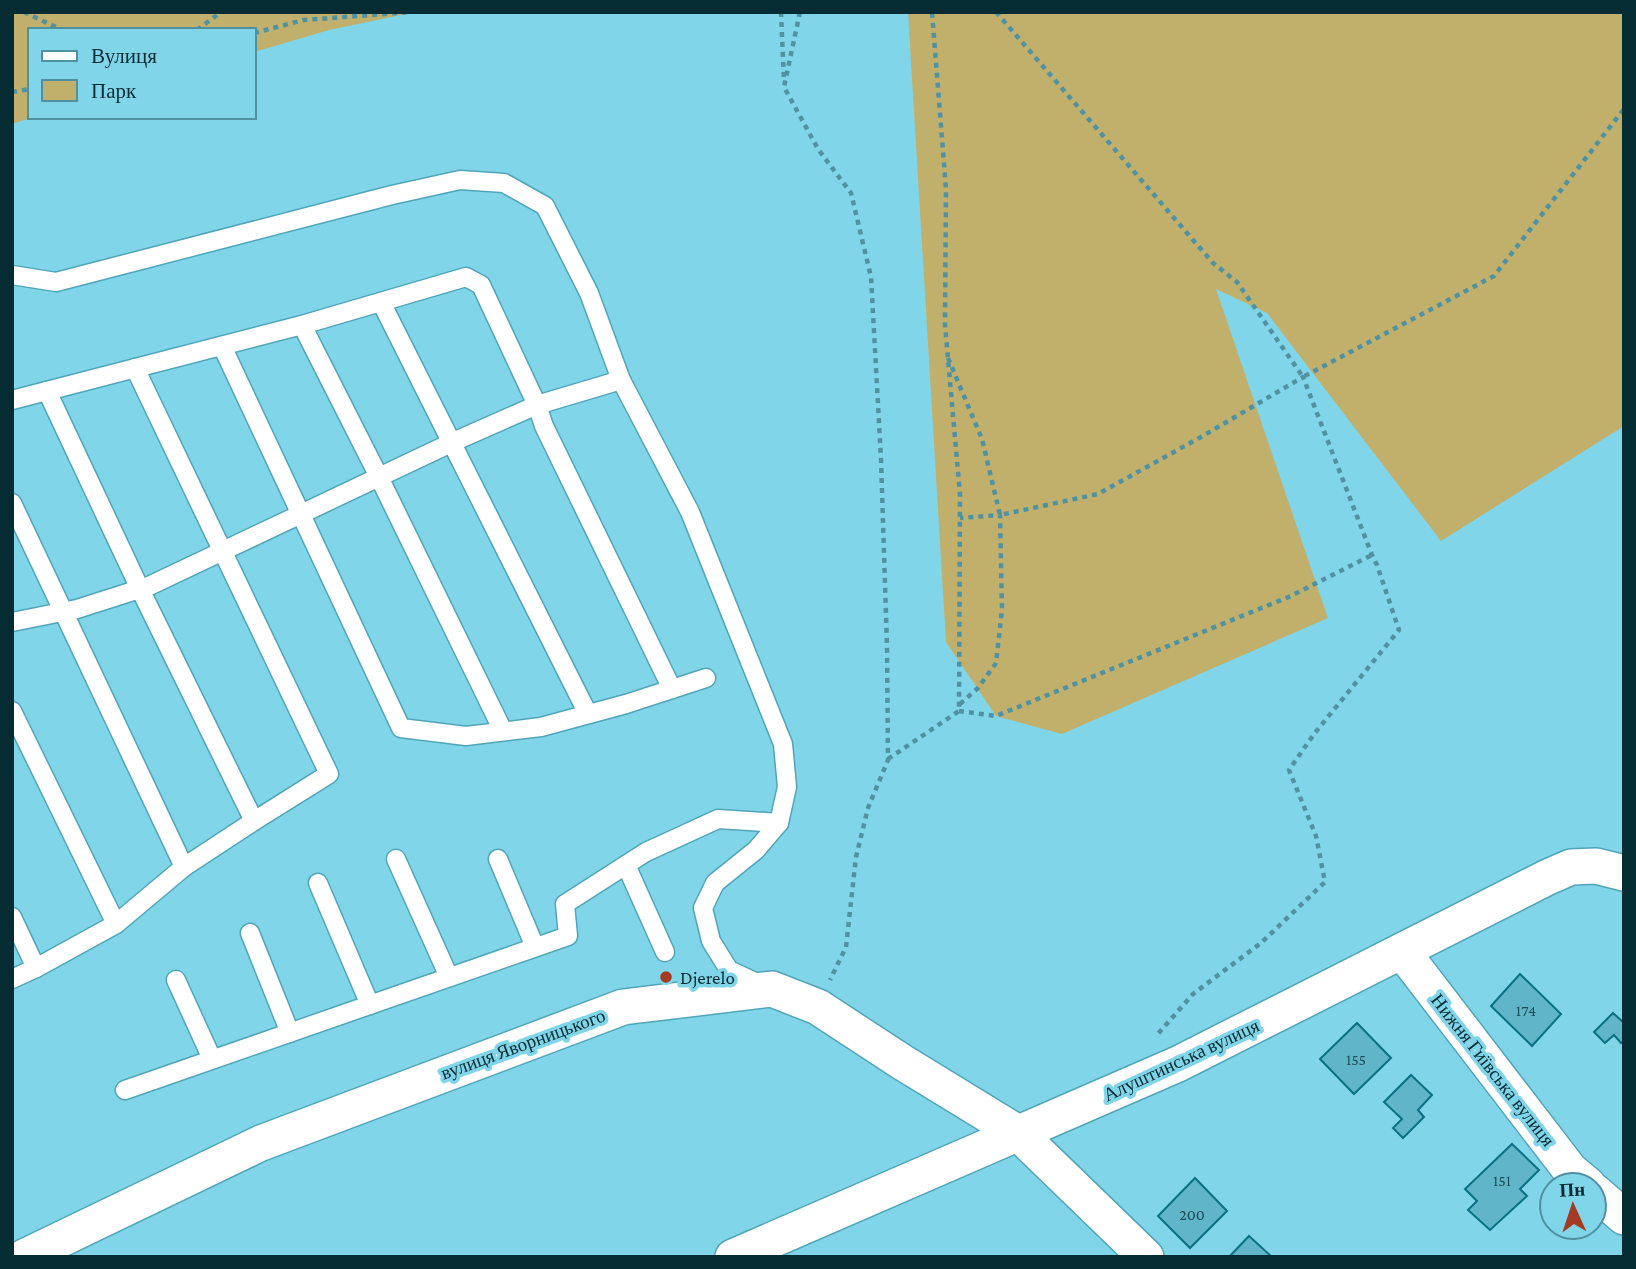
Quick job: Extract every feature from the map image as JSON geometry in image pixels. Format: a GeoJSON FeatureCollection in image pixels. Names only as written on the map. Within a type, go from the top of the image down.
{"type":"FeatureCollection","features":[{"type":"Feature","properties":{"kind":"street","name":"Алуштинська вулиця"},"geometry":{"type":"LineString","coordinates":[[733,1257],[801,1243],[1018,1133],[1178,1064],[1571,867],[1596,866],[1624,873]]}},
{"type":"Feature","properties":{"kind":"street","name":"Нижня Гиївська вулиця"},"geometry":{"type":"LineString","coordinates":[[1402,951],[1571,1171]]}},
{"type":"Feature","properties":{"kind":"street","name":"вулиця Яворницького"},"geometry":{"type":"LineString","coordinates":[[24,1257],[261,1143],[624,1007],[772,989],[818,1007],[1018,1133],[1146,1257]]}},
{"type":"Feature","properties":{"kind":"street"},"geometry":{"type":"LineString","coordinates":[[1608,1203],[1624,1217]]}},
{"type":"Feature","properties":{"kind":"lane"},"geometry":{"type":"LineString","coordinates":[[12,275],[56,282],[392,195],[460,180],[504,183],[545,206],[589,293],[621,380],[691,512],[783,744],[787,786],[779,823],[756,850],[715,883],[703,908],[711,941],[729,971],[772,989]]}},
{"type":"Feature","properties":{"kind":"lane"},"geometry":{"type":"LineString","coordinates":[[12,400],[302,326],[466,277],[481,285],[550,439],[672,689]]}},
{"type":"Feature","properties":{"kind":"lane"},"geometry":{"type":"LineString","coordinates":[[381,302],[588,714]]}},
{"type":"Feature","properties":{"kind":"lane"},"geometry":{"type":"LineString","coordinates":[[302,326],[503,732]]}},
{"type":"Feature","properties":{"kind":"lane"},"geometry":{"type":"LineString","coordinates":[[222,346],[401,728],[466,736],[541,727],[706,678]]}},
{"type":"Feature","properties":{"kind":"lane"},"geometry":{"type":"LineString","coordinates":[[12,979],[116,923],[184,867],[329,774],[135,368]]}},
{"type":"Feature","properties":{"kind":"lane"},"geometry":{"type":"LineString","coordinates":[[12,622],[77,610],[140,589],[537,405],[621,380]]}},
{"type":"Feature","properties":{"kind":"lane"},"geometry":{"type":"LineString","coordinates":[[47,391],[254,821]]}},
{"type":"Feature","properties":{"kind":"lane"},"geometry":{"type":"LineString","coordinates":[[12,503],[184,867]]}},
{"type":"Feature","properties":{"kind":"lane"},"geometry":{"type":"LineString","coordinates":[[12,711],[116,923]]}},
{"type":"Feature","properties":{"kind":"lane"},"geometry":{"type":"LineString","coordinates":[[125,1090],[568,936],[565,904],[646,852],[718,819],[779,823]]}},
{"type":"Feature","properties":{"kind":"lane"},"geometry":{"type":"LineString","coordinates":[[396,859],[449,977]]}},
{"type":"Feature","properties":{"kind":"lane"},"geometry":{"type":"LineString","coordinates":[[498,859],[535,947]]}},
{"type":"Feature","properties":{"kind":"lane"},"geometry":{"type":"LineString","coordinates":[[626,865],[665,952]]}},
{"type":"Feature","properties":{"kind":"lane"},"geometry":{"type":"LineString","coordinates":[[318,883],[370,1004]]}},
{"type":"Feature","properties":{"kind":"lane"},"geometry":{"type":"LineString","coordinates":[[12,918],[36,968]]}},
{"type":"Feature","properties":{"kind":"lane"},"geometry":{"type":"LineString","coordinates":[[250,933],[290,1032]]}},
{"type":"Feature","properties":{"kind":"lane"},"geometry":{"type":"LineString","coordinates":[[176,980],[212,1059]]}},
{"type":"Feature","properties":{"kind":"path"},"geometry":{"type":"LineString","coordinates":[[24,12],[58,28]]}},
{"type":"Feature","properties":{"kind":"path"},"geometry":{"type":"LineString","coordinates":[[200,28],[221,12]]}},
{"type":"Feature","properties":{"kind":"path"},"geometry":{"type":"LineString","coordinates":[[256,32],[303,20],[411,12]]}},
{"type":"Feature","properties":{"kind":"path"},"geometry":{"type":"LineString","coordinates":[[781,12],[784,87],[818,149],[852,193],[872,276],[881,459],[888,760],[868,808],[856,857],[846,947],[818,1007]]}},
{"type":"Feature","properties":{"kind":"path"},"geometry":{"type":"LineString","coordinates":[[784,87],[800,12]]}},
{"type":"Feature","properties":{"kind":"path"},"geometry":{"type":"LineString","coordinates":[[932,12],[946,189],[945,325],[960,494],[959,708]]}},
{"type":"Feature","properties":{"kind":"path"},"geometry":{"type":"LineString","coordinates":[[996,12],[1213,263],[1237,282],[1303,377],[1377,565],[1399,630],[1314,734],[1289,770],[1316,836],[1325,882],[1261,943],[1193,994],[1157,1035],[1178,1064]]}},
{"type":"Feature","properties":{"kind":"path"},"geometry":{"type":"LineString","coordinates":[[960,517],[1000,515],[1098,494],[1303,377],[1494,276],[1624,109]]}},
{"type":"Feature","properties":{"kind":"path"},"geometry":{"type":"LineString","coordinates":[[888,760],[959,708],[996,663],[1002,610],[1000,515],[982,439],[948,358]]}},
{"type":"Feature","properties":{"kind":"path"},"geometry":{"type":"LineString","coordinates":[[959,708],[996,716],[1292,596],[1372,555]]}},
{"type":"Feature","properties":{"kind":"green space"},"geometry":{"type":"Polygon","coordinates":[[[12,12],[415,12],[329,30],[256,51],[256,28],[28,28],[28,119],[12,124],[12,12]]]}},
{"type":"Feature","properties":{"kind":"green space"},"geometry":{"type":"Polygon","coordinates":[[[908,12],[1624,12],[1624,426],[1441,541],[1267,313],[1216,289],[1328,618],[1062,734],[996,716],[946,642],[908,12]]]}},
{"type":"Feature","properties":{"kind":"building"},"geometry":{"type":"Polygon","coordinates":[[[1520,974],[1561,1014],[1532,1046],[1491,1006],[1520,974]]]}},
{"type":"Feature","properties":{"kind":"building"},"geometry":{"type":"Polygon","coordinates":[[[1613,1013],[1624,1023],[1624,1040],[1621,1043],[1614,1035],[1605,1043],[1594,1032],[1613,1013]]]}},
{"type":"Feature","properties":{"kind":"building"},"geometry":{"type":"Polygon","coordinates":[[[1357,1023],[1391,1058],[1354,1094],[1320,1059],[1357,1023]]]}},
{"type":"Feature","properties":{"kind":"building"},"geometry":{"type":"Polygon","coordinates":[[[1411,1075],[1432,1095],[1418,1110],[1424,1117],[1403,1138],[1393,1128],[1402,1119],[1384,1102],[1411,1075]]]}},
{"type":"Feature","properties":{"kind":"building"},"geometry":{"type":"Polygon","coordinates":[[[1512,1144],[1539,1170],[1520,1189],[1527,1196],[1490,1230],[1468,1210],[1477,1201],[1465,1189],[1512,1144]]]}},
{"type":"Feature","properties":{"kind":"building"},"geometry":{"type":"Polygon","coordinates":[[[1195,1178],[1227,1211],[1190,1248],[1158,1216],[1195,1178]]]}},
{"type":"Feature","properties":{"kind":"building"},"geometry":{"type":"Polygon","coordinates":[[[1249,1236],[1272,1257],[1229,1257],[1249,1236]]]}},
{"type":"Feature","properties":{"kind":"place","name":"Djerelo"},"geometry":{"type":"Point","coordinates":[666,977]}}]}
